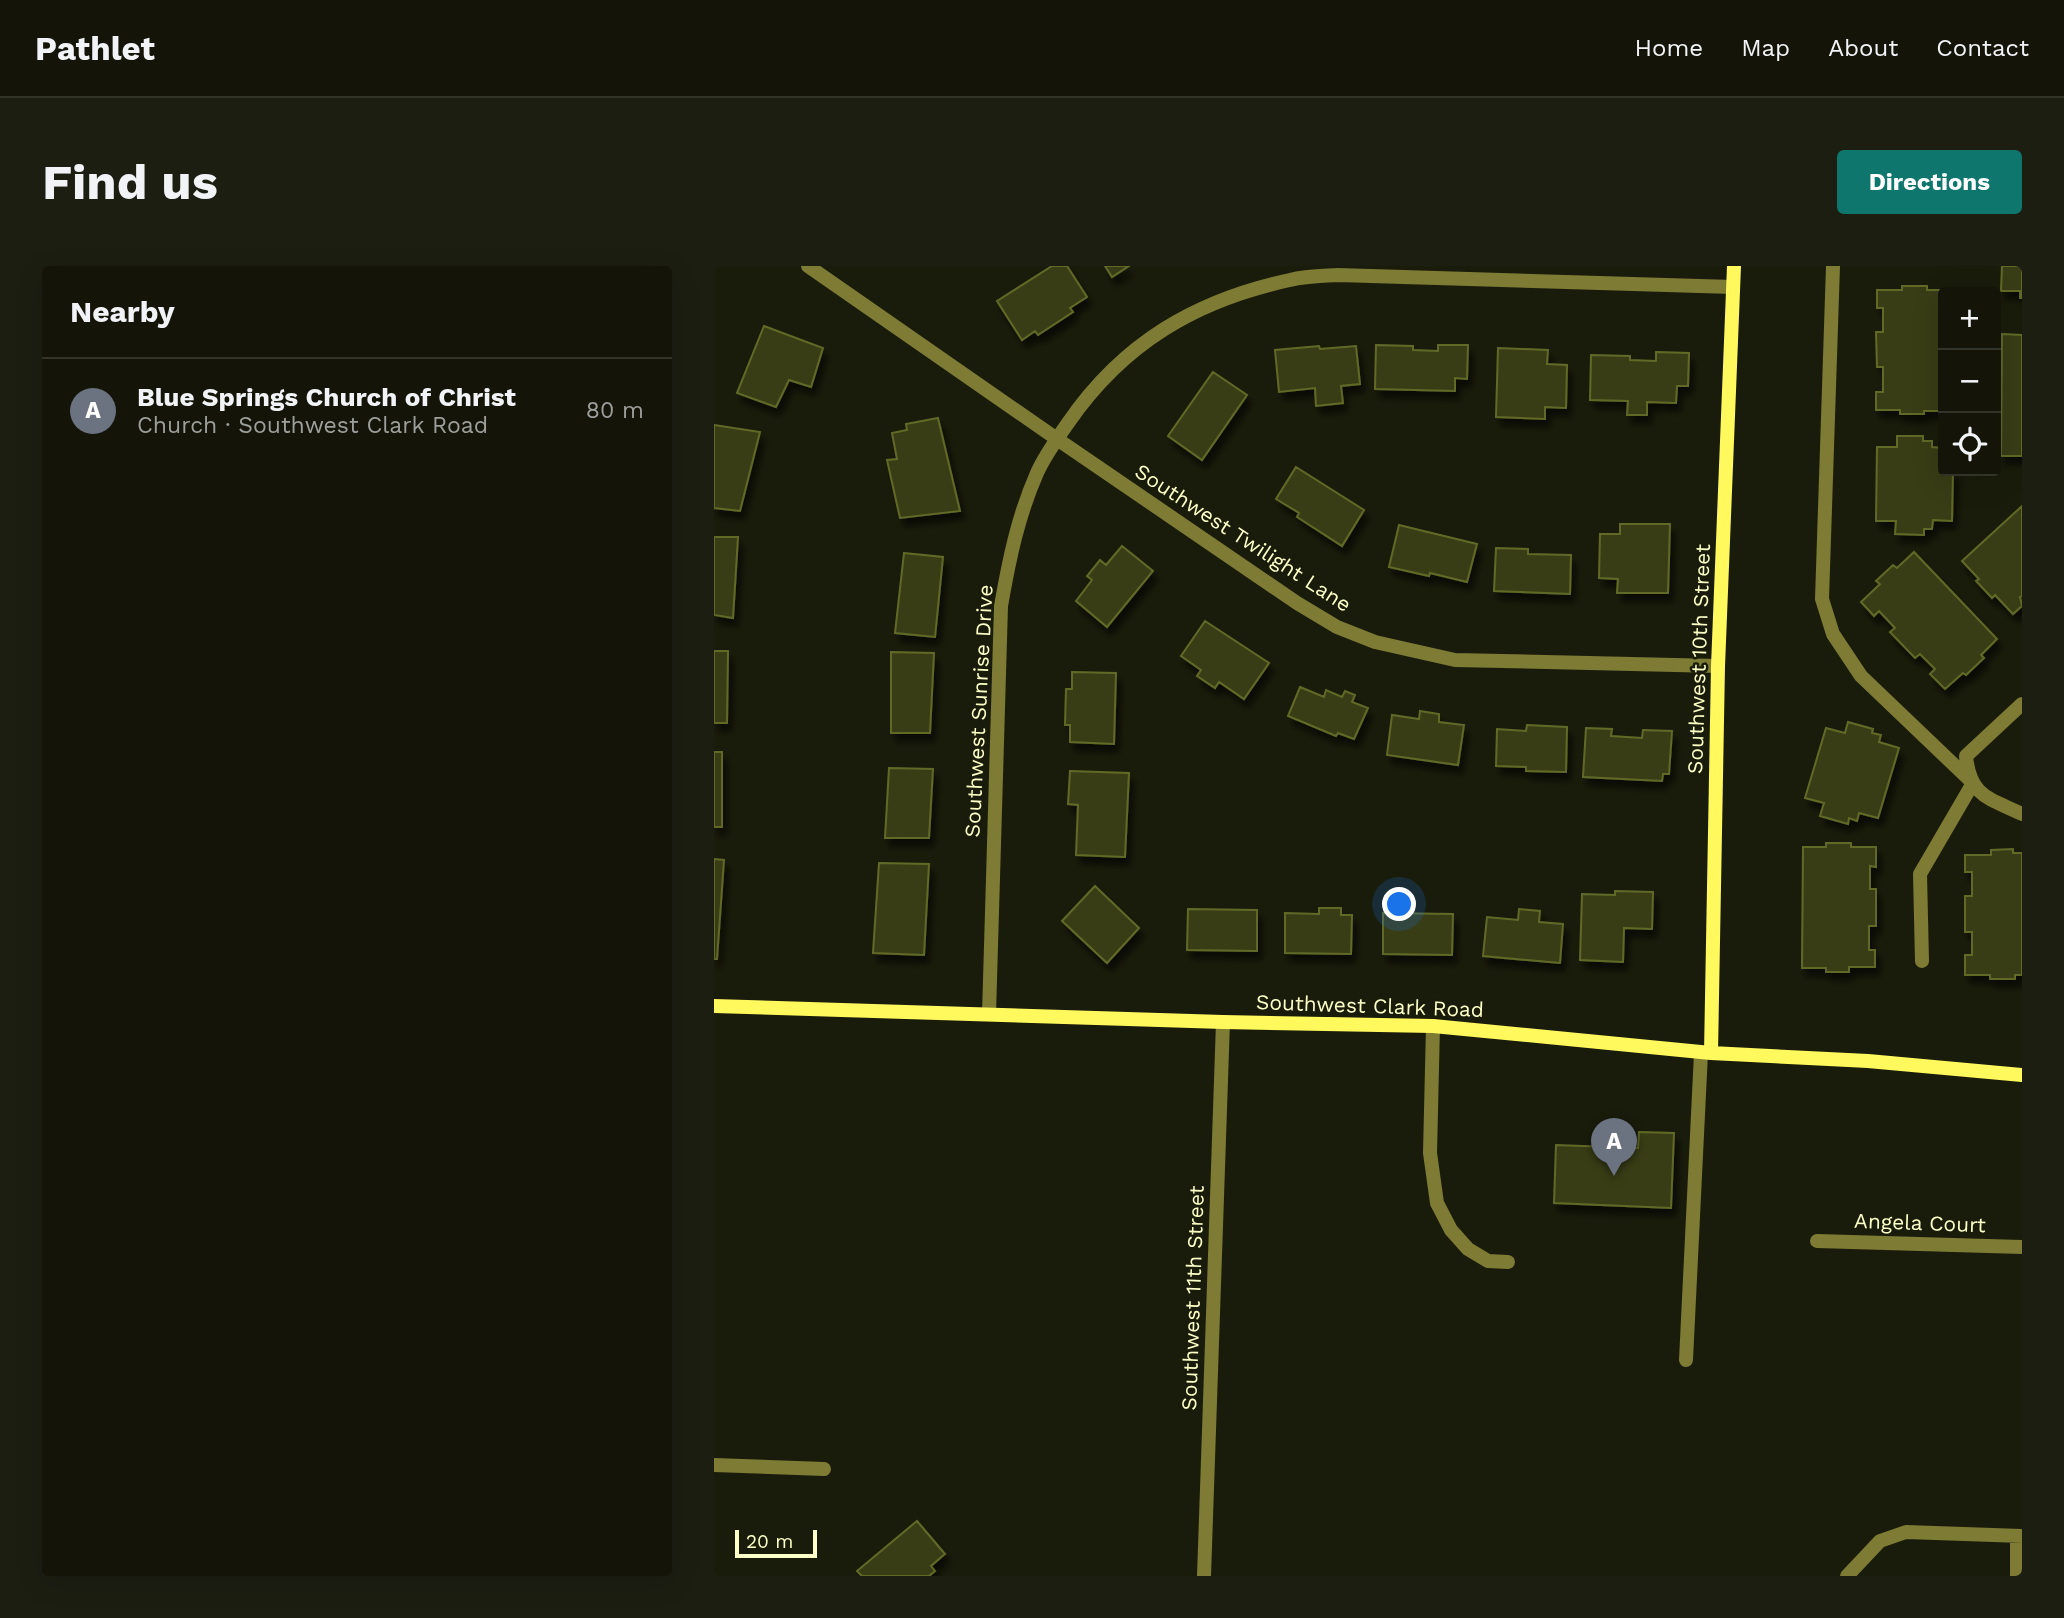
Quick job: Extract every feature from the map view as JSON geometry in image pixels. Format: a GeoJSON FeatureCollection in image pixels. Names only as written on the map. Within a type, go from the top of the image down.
{"type":"FeatureCollection","features":[{"type":"Feature","properties":{"kind":"street","name":"Southwest Twilight Lane"},"geometry":{"type":"LineString","coordinates":[[808,266],[1297,603],[1338,627],[1375,642],[1455,660],[1718,666]]}},
{"type":"Feature","properties":{"kind":"street","name":"Southwest 10th Street"},"geometry":{"type":"LineString","coordinates":[[1706,1053],[1734,266]]}},
{"type":"Feature","properties":{"kind":"street"},"geometry":{"type":"LineString","coordinates":[[1833,266],[1822,599],[1833,634],[1861,676],[1973,783]]}},
{"type":"Feature","properties":{"kind":"street","name":"Southwest Sunrise Drive"},"geometry":{"type":"LineString","coordinates":[[989,1014],[1001,606],[1011,548],[1038,470],[1088,394],[1129,354],[1175,321],[1231,296],[1292,279],[1338,275],[1733,288]]}},
{"type":"Feature","properties":{"kind":"street"},"geometry":{"type":"LineString","coordinates":[[2022,704],[1966,756],[1967,767],[1980,794],[2022,814]]}},
{"type":"Feature","properties":{"kind":"street"},"geometry":{"type":"LineString","coordinates":[[1922,961],[1920,874],[1973,783]]}},
{"type":"Feature","properties":{"kind":"street","name":"Southwest Clark Road"},"geometry":{"type":"LineString","coordinates":[[714,1006],[1433,1026],[1706,1053],[1868,1061],[2022,1075]]}},
{"type":"Feature","properties":{"kind":"street","name":"Southwest 11th Street"},"geometry":{"type":"LineString","coordinates":[[1204,1576],[1223,1022]]}},
{"type":"Feature","properties":{"kind":"street"},"geometry":{"type":"LineString","coordinates":[[1433,1026],[1430,1153],[1437,1203],[1451,1230],[1468,1249],[1488,1261],[1508,1262]]}},
{"type":"Feature","properties":{"kind":"street"},"geometry":{"type":"LineString","coordinates":[[1686,1360],[1706,1053]]}},
{"type":"Feature","properties":{"kind":"street","name":"Angela Court"},"geometry":{"type":"LineString","coordinates":[[1818,1241],[2022,1247]]}},
{"type":"Feature","properties":{"kind":"street"},"geometry":{"type":"LineString","coordinates":[[714,1465],[824,1469]]}},
{"type":"Feature","properties":{"kind":"street"},"geometry":{"type":"LineString","coordinates":[[1846,1576],[1880,1541],[1906,1532],[2020,1536],[2017,1576]]}},
{"type":"Feature","properties":{"kind":"building"},"geometry":{"type":"Polygon","coordinates":[[[1052,266],[1067,266],[1087,297],[1070,308],[1073,312],[1038,335],[1035,331],[1022,340],[997,301],[1052,266]]]}},
{"type":"Feature","properties":{"kind":"building"},"geometry":{"type":"Polygon","coordinates":[[[1105,266],[1129,266],[1112,277],[1105,266]]]}},
{"type":"Feature","properties":{"kind":"building"},"geometry":{"type":"Polygon","coordinates":[[[2002,266],[2022,266],[2022,298],[2020,291],[2001,291],[2002,266]]]}},
{"type":"Feature","properties":{"kind":"building"},"geometry":{"type":"Polygon","coordinates":[[[1902,286],[1927,286],[1927,290],[1938,290],[1938,411],[1900,414],[1900,410],[1876,410],[1876,392],[1883,392],[1883,367],[1877,367],[1876,332],[1883,332],[1883,308],[1877,308],[1877,290],[1902,290],[1902,286]]]}},
{"type":"Feature","properties":{"kind":"building"},"geometry":{"type":"Polygon","coordinates":[[[764,326],[823,348],[811,387],[789,380],[776,407],[737,393],[764,326]]]}},
{"type":"Feature","properties":{"kind":"building"},"geometry":{"type":"Polygon","coordinates":[[[2002,334],[2022,335],[2022,456],[2001,456],[2002,334]]]}},
{"type":"Feature","properties":{"kind":"building"},"geometry":{"type":"Polygon","coordinates":[[[1376,345],[1413,346],[1413,350],[1438,351],[1438,345],[1468,345],[1467,379],[1455,378],[1455,391],[1375,389],[1376,345]]]}},
{"type":"Feature","properties":{"kind":"building"},"geometry":{"type":"Polygon","coordinates":[[[1319,346],[1320,349],[1356,346],[1360,384],[1341,386],[1343,403],[1316,406],[1315,388],[1279,392],[1275,350],[1319,346]]]}},
{"type":"Feature","properties":{"kind":"building"},"geometry":{"type":"Polygon","coordinates":[[[1498,348],[1548,350],[1547,364],[1567,365],[1566,408],[1545,407],[1545,419],[1496,417],[1498,348]]]}},
{"type":"Feature","properties":{"kind":"building"},"geometry":{"type":"Polygon","coordinates":[[[1656,352],[1689,353],[1688,386],[1677,386],[1676,403],[1647,402],[1647,415],[1627,415],[1628,401],[1590,400],[1591,355],[1630,356],[1630,360],[1656,361],[1656,352]]]}},
{"type":"Feature","properties":{"kind":"building"},"geometry":{"type":"Polygon","coordinates":[[[1213,372],[1247,395],[1202,460],[1168,436],[1213,372]]]}},
{"type":"Feature","properties":{"kind":"building"},"geometry":{"type":"Polygon","coordinates":[[[938,418],[960,511],[900,518],[887,460],[897,459],[892,433],[907,430],[906,424],[938,418]]]}},
{"type":"Feature","properties":{"kind":"building"},"geometry":{"type":"Polygon","coordinates":[[[714,425],[760,432],[740,511],[714,508],[714,425]]]}},
{"type":"Feature","properties":{"kind":"building"},"geometry":{"type":"Polygon","coordinates":[[[1897,436],[1923,436],[1923,441],[1932,441],[1932,447],[1938,448],[1938,476],[1953,476],[1952,521],[1933,520],[1932,529],[1924,529],[1924,535],[1895,534],[1896,521],[1876,521],[1877,447],[1897,447],[1897,436]]]}},
{"type":"Feature","properties":{"kind":"building"},"geometry":{"type":"Polygon","coordinates":[[[1296,467],[1364,510],[1342,546],[1297,517],[1299,513],[1276,499],[1296,467]]]}},
{"type":"Feature","properties":{"kind":"building"},"geometry":{"type":"Polygon","coordinates":[[[2022,506],[2022,606],[2013,614],[1995,595],[1992,598],[1962,561],[2022,506]]]}},
{"type":"Feature","properties":{"kind":"building"},"geometry":{"type":"Polygon","coordinates":[[[1620,524],[1670,524],[1668,593],[1617,593],[1618,579],[1599,578],[1600,534],[1620,534],[1620,524]]]}},
{"type":"Feature","properties":{"kind":"building"},"geometry":{"type":"Polygon","coordinates":[[[1399,525],[1477,544],[1467,582],[1389,567],[1399,525]]]}},
{"type":"Feature","properties":{"kind":"building"},"geometry":{"type":"Polygon","coordinates":[[[714,537],[738,537],[733,618],[714,615],[714,537]]]}},
{"type":"Feature","properties":{"kind":"building"},"geometry":{"type":"Polygon","coordinates":[[[1122,546],[1153,571],[1107,627],[1076,601],[1092,580],[1087,576],[1100,560],[1106,565],[1122,546]]]}},
{"type":"Feature","properties":{"kind":"building"},"geometry":{"type":"Polygon","coordinates":[[[1496,548],[1528,549],[1528,554],[1571,555],[1570,594],[1494,591],[1496,548]]]}},
{"type":"Feature","properties":{"kind":"building"},"geometry":{"type":"Polygon","coordinates":[[[1914,552],[1997,639],[1981,655],[1984,658],[1966,675],[1963,673],[1945,689],[1930,674],[1935,669],[1920,654],[1915,658],[1890,632],[1895,628],[1879,611],[1874,616],[1861,602],[1880,584],[1876,581],[1893,565],[1897,568],[1914,552]]]}},
{"type":"Feature","properties":{"kind":"building"},"geometry":{"type":"Polygon","coordinates":[[[904,553],[943,557],[935,637],[895,633],[904,553]]]}},
{"type":"Feature","properties":{"kind":"building"},"geometry":{"type":"Polygon","coordinates":[[[1205,621],[1269,663],[1244,699],[1219,682],[1215,688],[1197,676],[1201,670],[1181,656],[1205,621]]]}},
{"type":"Feature","properties":{"kind":"building"},"geometry":{"type":"Polygon","coordinates":[[[714,651],[728,651],[727,723],[714,723],[714,651]]]}},
{"type":"Feature","properties":{"kind":"building"},"geometry":{"type":"Polygon","coordinates":[[[891,652],[934,653],[930,733],[891,733],[891,652]]]}},
{"type":"Feature","properties":{"kind":"building"},"geometry":{"type":"Polygon","coordinates":[[[1072,672],[1116,673],[1114,744],[1070,742],[1070,725],[1065,725],[1066,689],[1072,689],[1072,672]]]}},
{"type":"Feature","properties":{"kind":"building"},"geometry":{"type":"Polygon","coordinates":[[[1300,687],[1324,697],[1326,690],[1342,697],[1345,691],[1355,695],[1352,702],[1368,708],[1354,739],[1338,733],[1336,736],[1288,716],[1300,687]]]}},
{"type":"Feature","properties":{"kind":"building"},"geometry":{"type":"Polygon","coordinates":[[[1420,711],[1439,714],[1439,722],[1464,725],[1458,765],[1387,755],[1392,715],[1419,719],[1420,711]]]}},
{"type":"Feature","properties":{"kind":"building"},"geometry":{"type":"Polygon","coordinates":[[[1848,722],[1873,729],[1872,733],[1881,735],[1879,742],[1899,748],[1878,818],[1859,813],[1857,821],[1849,818],[1848,824],[1820,816],[1824,803],[1805,798],[1826,728],[1845,733],[1848,722]]]}},
{"type":"Feature","properties":{"kind":"building"},"geometry":{"type":"Polygon","coordinates":[[[1527,725],[1567,727],[1566,772],[1526,771],[1526,767],[1496,766],[1497,729],[1526,731],[1527,725]]]}},
{"type":"Feature","properties":{"kind":"building"},"geometry":{"type":"Polygon","coordinates":[[[1586,728],[1612,729],[1611,736],[1642,738],[1643,730],[1672,731],[1669,774],[1663,774],[1662,781],[1583,777],[1586,728]]]}},
{"type":"Feature","properties":{"kind":"building"},"geometry":{"type":"Polygon","coordinates":[[[714,752],[722,752],[722,827],[714,827],[714,752]]]}},
{"type":"Feature","properties":{"kind":"building"},"geometry":{"type":"Polygon","coordinates":[[[889,768],[933,769],[929,838],[885,838],[889,768]]]}},
{"type":"Feature","properties":{"kind":"building"},"geometry":{"type":"Polygon","coordinates":[[[1070,771],[1129,773],[1125,857],[1076,855],[1078,805],[1068,804],[1070,771]]]}},
{"type":"Feature","properties":{"kind":"building"},"geometry":{"type":"Polygon","coordinates":[[[1826,843],[1876,847],[1876,867],[1870,866],[1870,889],[1876,889],[1876,926],[1869,926],[1869,950],[1875,950],[1875,967],[1849,967],[1849,972],[1802,968],[1803,847],[1826,847],[1826,843]]]}},
{"type":"Feature","properties":{"kind":"building"},"geometry":{"type":"Polygon","coordinates":[[[2013,849],[2013,853],[2022,853],[2022,975],[2015,975],[2015,979],[1990,979],[1990,975],[1965,975],[1965,955],[1972,955],[1972,932],[1965,932],[1965,896],[1972,896],[1972,872],[1965,872],[1965,855],[1991,855],[1991,850],[2013,849]]]}},
{"type":"Feature","properties":{"kind":"building"},"geometry":{"type":"Polygon","coordinates":[[[714,859],[724,860],[717,959],[714,959],[714,859]]]}},
{"type":"Feature","properties":{"kind":"building"},"geometry":{"type":"Polygon","coordinates":[[[879,863],[929,864],[924,955],[873,953],[879,863]]]}},
{"type":"Feature","properties":{"kind":"building"},"geometry":{"type":"Polygon","coordinates":[[[1095,886],[1139,928],[1107,963],[1062,921],[1095,886]]]}},
{"type":"Feature","properties":{"kind":"building"},"geometry":{"type":"Polygon","coordinates":[[[1615,891],[1653,892],[1652,929],[1624,928],[1623,962],[1580,960],[1582,894],[1615,895],[1615,891]]]}},
{"type":"Feature","properties":{"kind":"building"},"geometry":{"type":"Polygon","coordinates":[[[1319,908],[1341,908],[1341,915],[1352,915],[1351,954],[1285,953],[1285,913],[1319,914],[1319,908]]]}},
{"type":"Feature","properties":{"kind":"building"},"geometry":{"type":"Polygon","coordinates":[[[1188,909],[1257,910],[1257,951],[1187,950],[1188,909]]]}},
{"type":"Feature","properties":{"kind":"building"},"geometry":{"type":"Polygon","coordinates":[[[1519,909],[1540,911],[1539,922],[1563,924],[1560,963],[1483,956],[1487,917],[1518,920],[1519,909]]]}},
{"type":"Feature","properties":{"kind":"building"},"geometry":{"type":"Polygon","coordinates":[[[1383,913],[1453,914],[1452,955],[1383,954],[1383,913]]]}},
{"type":"Feature","properties":{"kind":"building"},"geometry":{"type":"Polygon","coordinates":[[[1639,1132],[1674,1133],[1671,1208],[1554,1203],[1556,1145],[1638,1148],[1639,1132]]]}},
{"type":"Feature","properties":{"kind":"building"},"geometry":{"type":"Polygon","coordinates":[[[917,1521],[945,1554],[931,1566],[935,1571],[929,1576],[862,1576],[857,1571],[917,1521]]]}},
{"type":"Feature","properties":{"kind":"place","name":"Blue Springs Church of Christ"},"geometry":{"type":"Point","coordinates":[1614,1176]}}]}
